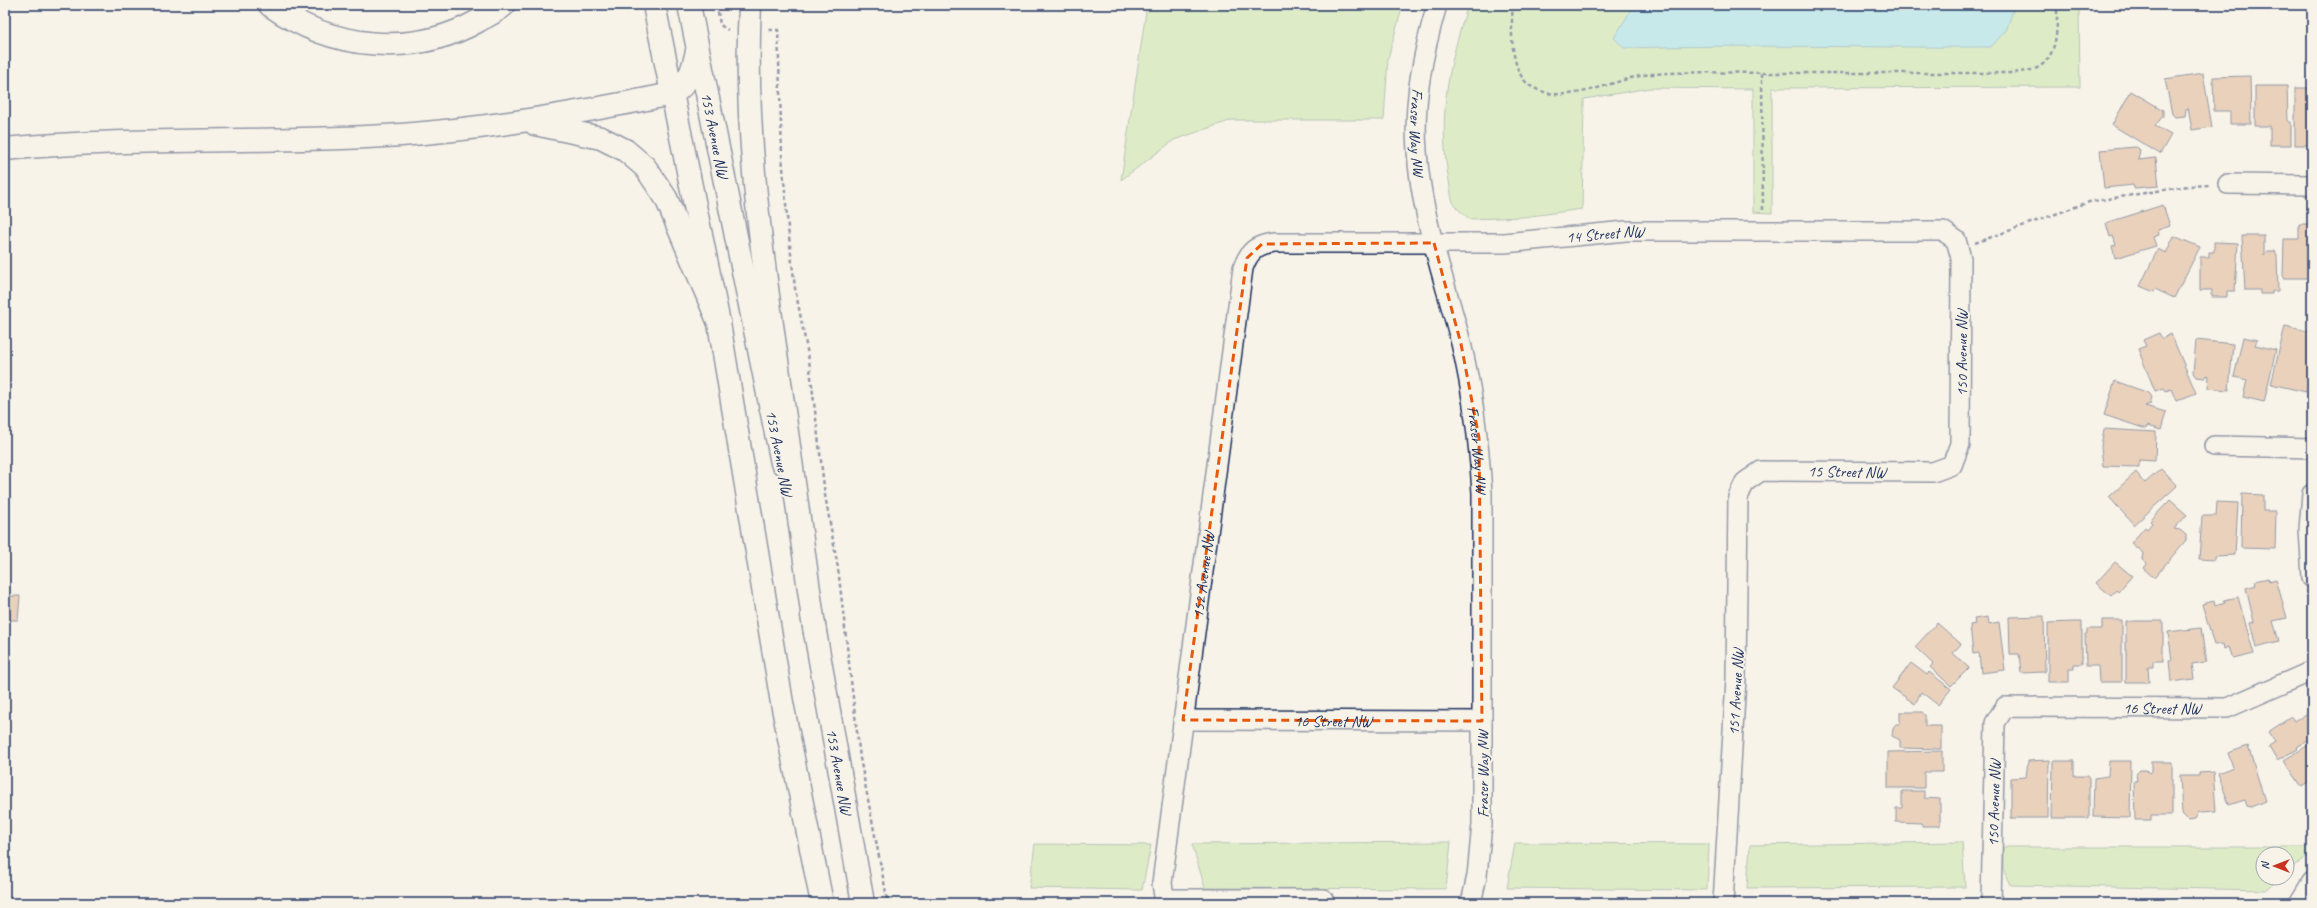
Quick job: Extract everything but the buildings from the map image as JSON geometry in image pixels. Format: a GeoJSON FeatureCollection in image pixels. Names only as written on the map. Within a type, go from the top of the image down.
{"type":"FeatureCollection","features":[{"type":"Feature","properties":{"kind":"main road"},"geometry":{"type":"LineString","coordinates":[[270,5],[300,24],[324,34],[366,43],[397,45],[429,41],[460,30],[504,5]]}},
{"type":"Feature","properties":{"kind":"main road","name":"153 Avenue NW"},"geometry":{"type":"LineString","coordinates":[[654,5],[719,323],[782,703],[822,903]]}},
{"type":"Feature","properties":{"kind":"main road","name":"153 Avenue NW"},"geometry":{"type":"LineString","coordinates":[[689,5],[697,51],[756,333],[815,632],[863,903]]}},
{"type":"Feature","properties":{"kind":"main road"},"geometry":{"type":"LineString","coordinates":[[750,5],[748,80],[750,134],[760,243],[815,632]]}},
{"type":"Feature","properties":{"kind":"main road"},"geometry":{"type":"LineString","coordinates":[[5,149],[64,143],[152,140],[343,138],[458,131],[520,122],[672,94],[681,89],[687,81],[692,72],[697,51]]}},
{"type":"Feature","properties":{"kind":"main road"},"geometry":{"type":"LineString","coordinates":[[520,122],[601,138],[625,150],[645,166],[666,198],[719,323]]}},
{"type":"Feature","properties":{"kind":"street","name":"Fraser Way NW"},"geometry":{"type":"LineString","coordinates":[[1437,5],[1422,63],[1417,120],[1417,151],[1422,194],[1461,344],[1479,438],[1482,493],[1482,824],[1477,876],[1471,903]]}},
{"type":"Feature","properties":{"kind":"street"},"geometry":{"type":"LineString","coordinates":[[2228,184],[2312,185]]}},
{"type":"Feature","properties":{"kind":"street","name":"14 Street NW"},"geometry":{"type":"LineString","coordinates":[[1254,249],[1262,244],[1434,244],[1532,241],[1626,231],[1934,230],[1943,231],[1958,243]]}},
{"type":"Feature","properties":{"kind":"street","name":"150 Avenue NW"},"geometry":{"type":"LineString","coordinates":[[1952,465],[1958,453],[1960,444],[1961,258],[1958,243]]}},
{"type":"Feature","properties":{"kind":"street","name":"152 Avenue NW"},"geometry":{"type":"LineString","coordinates":[[1164,901],[1162,883],[1243,268],[1247,258],[1254,249]]}},
{"type":"Feature","properties":{"kind":"street"},"geometry":{"type":"LineString","coordinates":[[2214,446],[2312,448]]}},
{"type":"Feature","properties":{"kind":"street","name":"15 Street NW"},"geometry":{"type":"LineString","coordinates":[[1745,482],[1752,475],[1770,470],[1933,472],[1952,465]]}},
{"type":"Feature","properties":{"kind":"street","name":"151 Avenue NW"},"geometry":{"type":"LineString","coordinates":[[1723,903],[1736,679],[1737,508],[1738,497],[1745,482]]}},
{"type":"Feature","properties":{"kind":"street"},"geometry":{"type":"LineString","coordinates":[[2312,494],[2309,529],[2312,578]]}},
{"type":"Feature","properties":{"kind":"street","name":"16 Street NW"},"geometry":{"type":"LineString","coordinates":[[2005,707],[2227,708],[2312,671]]}},
{"type":"Feature","properties":{"kind":"street","name":"150 Avenue NW"},"geometry":{"type":"LineString","coordinates":[[1991,903],[1995,723],[2005,707]]}},
{"type":"Feature","properties":{"kind":"street","name":"16 Street NW"},"geometry":{"type":"LineString","coordinates":[[1183,720],[1482,721]]}},
{"type":"Feature","properties":{"kind":"street"},"geometry":{"type":"LineString","coordinates":[[2299,903],[2307,887],[2312,882]]}},
{"type":"Feature","properties":{"kind":"street"},"geometry":{"type":"LineString","coordinates":[[1164,901],[1323,899],[1323,903]]}},
{"type":"Feature","properties":{"kind":"path"},"geometry":{"type":"LineString","coordinates":[[717,5],[720,25],[726,30],[732,30]]}},
{"type":"Feature","properties":{"kind":"path"},"geometry":{"type":"LineString","coordinates":[[1513,5],[1511,24],[1516,65],[1522,77],[1531,86],[1544,91],[1557,93],[1578,92],[1653,74],[2012,73],[2038,68],[2052,52],[2057,27],[2057,5]]}},
{"type":"Feature","properties":{"kind":"path"},"geometry":{"type":"LineString","coordinates":[[765,30],[778,30],[782,155],[788,228],[796,288],[809,360],[825,495],[838,568],[860,758],[888,903]]}},
{"type":"Feature","properties":{"kind":"path"},"geometry":{"type":"LineString","coordinates":[[1762,73],[1764,230]]}},
{"type":"Feature","properties":{"kind":"path"},"geometry":{"type":"LineString","coordinates":[[1958,243],[1987,240],[2089,202],[2188,186],[2228,184]]}},
{"type":"Feature","properties":{"kind":"highlighted area"},"geometry":{"type":"Polygon","coordinates":[[[1434,243],[1461,344],[1479,438],[1482,721],[1183,720],[1247,258],[1262,244],[1434,243]]]}},
{"type":"Feature","properties":{"kind":"green space"},"geometry":{"type":"Polygon","coordinates":[[[1147,5],[1403,5],[1388,58],[1384,120],[1232,120],[1174,140],[1121,180],[1147,5]]]}},
{"type":"Feature","properties":{"kind":"green space"},"geometry":{"type":"Polygon","coordinates":[[[1468,5],[2079,5],[2080,87],[1772,88],[1772,213],[1753,212],[1753,89],[1650,88],[1584,99],[1582,209],[1524,217],[1470,219],[1456,207],[1452,199],[1445,153],[1444,131],[1447,89],[1455,47],[1468,5]]]}},
{"type":"Feature","properties":{"kind":"green space"},"geometry":{"type":"Polygon","coordinates":[[[1451,842],[1446,889],[1205,888],[1192,844],[1451,842]]]}},
{"type":"Feature","properties":{"kind":"green space"},"geometry":{"type":"Polygon","coordinates":[[[1962,842],[1965,887],[1747,888],[1750,845],[1962,842]]]}},
{"type":"Feature","properties":{"kind":"green space"},"geometry":{"type":"Polygon","coordinates":[[[1515,843],[1709,844],[1707,890],[1507,888],[1515,843]]]}},
{"type":"Feature","properties":{"kind":"green space"},"geometry":{"type":"Polygon","coordinates":[[[1035,844],[1151,845],[1142,890],[1029,888],[1035,844]]]}},
{"type":"Feature","properties":{"kind":"green space"},"geometry":{"type":"Polygon","coordinates":[[[2003,847],[2255,847],[2255,886],[2271,886],[2266,890],[2010,885],[2003,869],[2003,847]]]}},
{"type":"Feature","properties":{"kind":"green space"},"geometry":{"type":"Polygon","coordinates":[[[2295,847],[2312,847],[2312,852],[2295,866],[2295,847]]]}},
{"type":"Feature","properties":{"kind":"water"},"geometry":{"type":"Polygon","coordinates":[[[1634,5],[2014,6],[2007,29],[1991,47],[1716,46],[1624,48],[1614,38],[1634,5]]]}}]}
